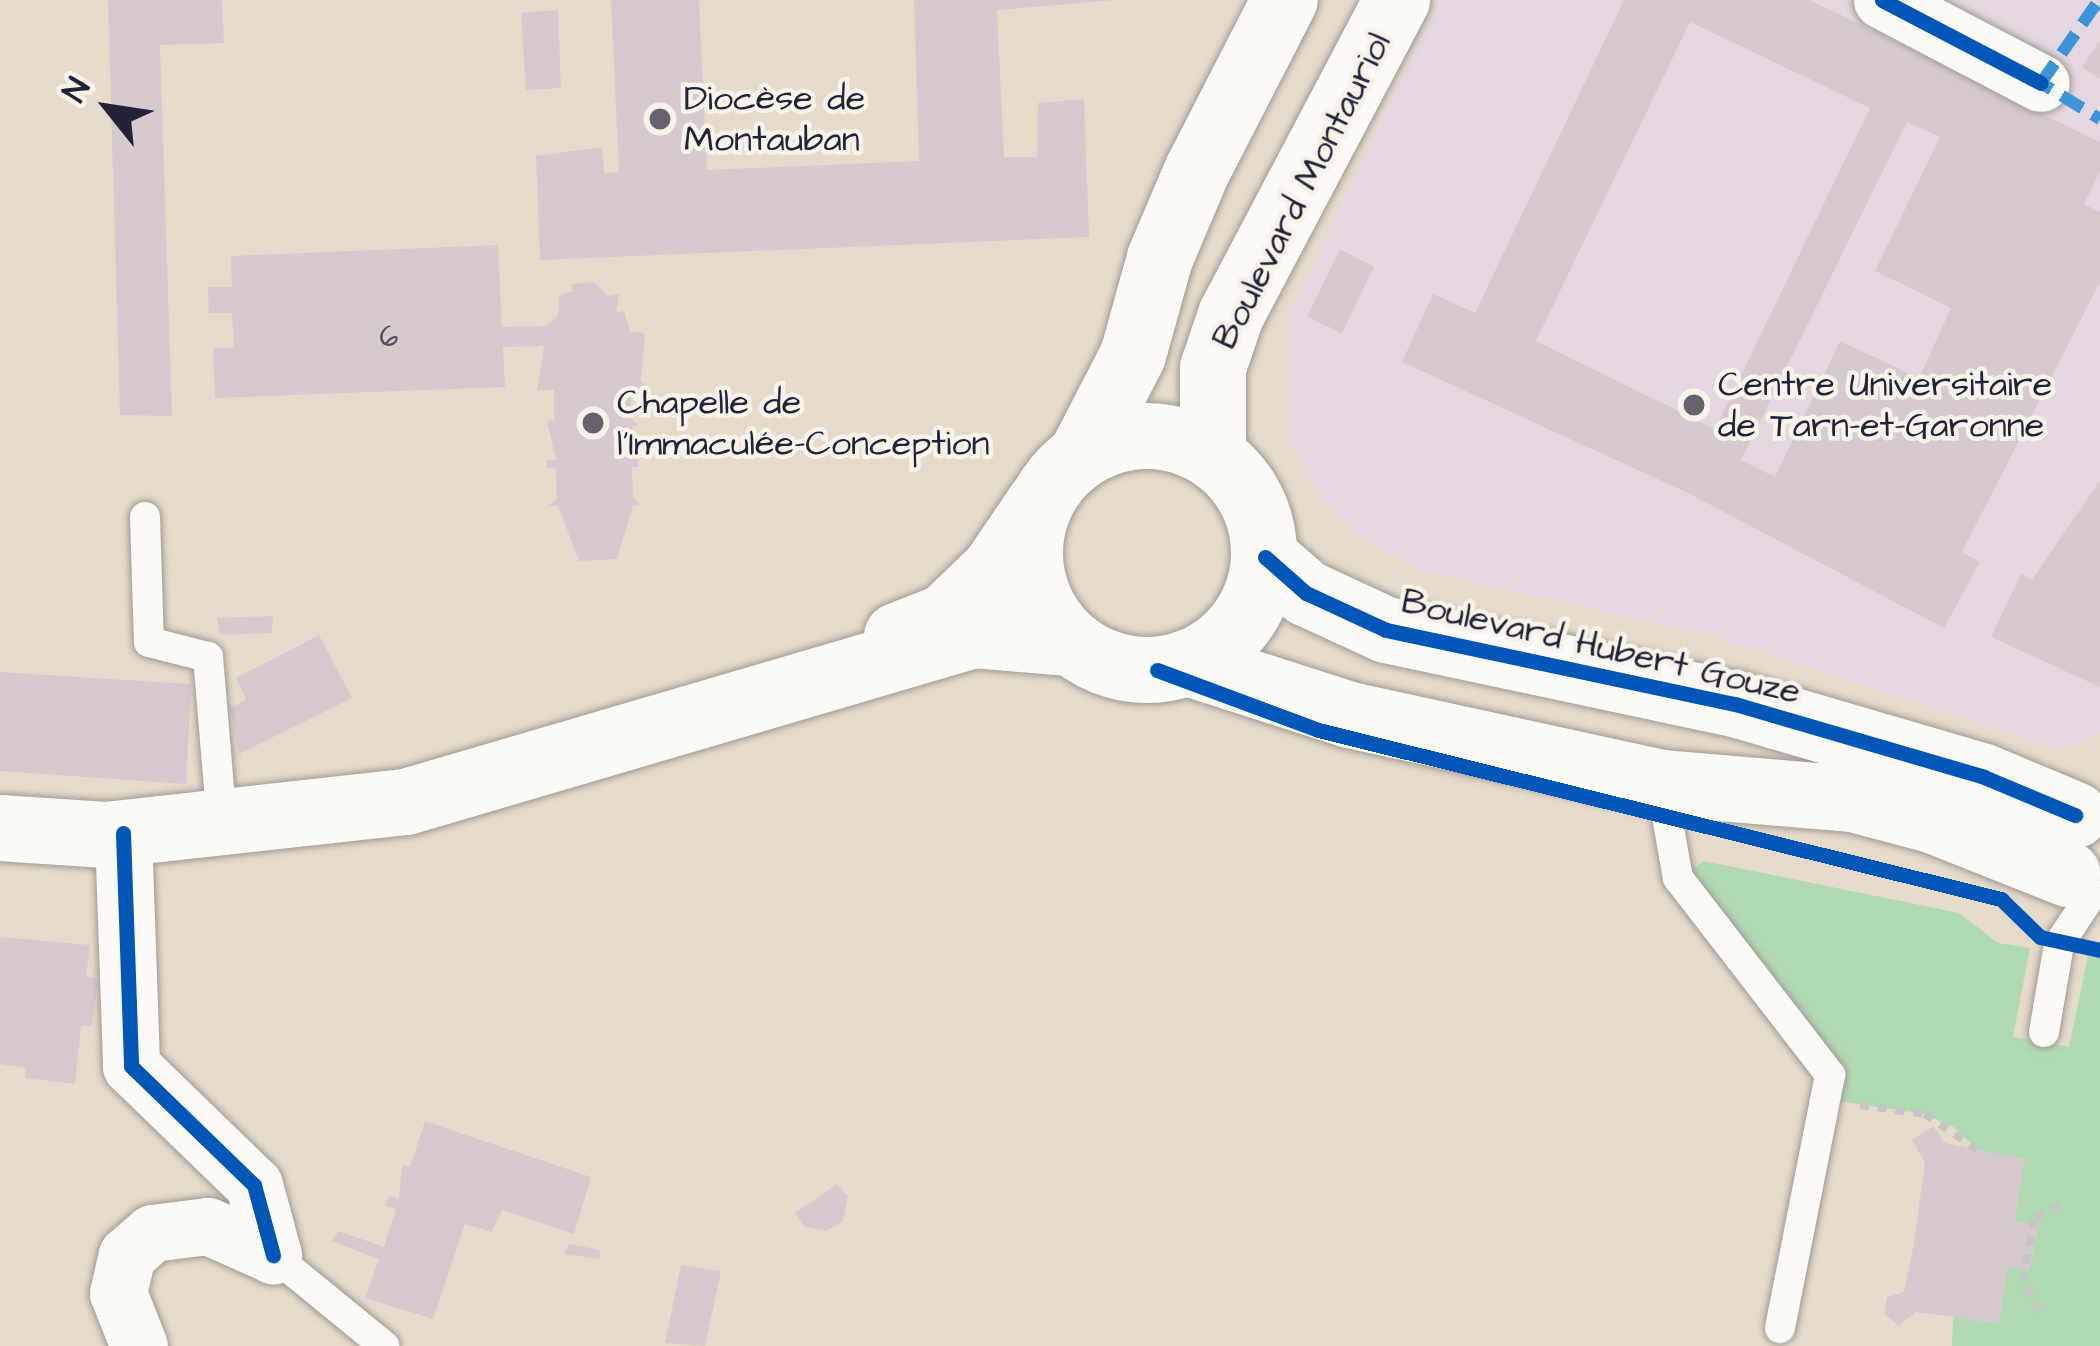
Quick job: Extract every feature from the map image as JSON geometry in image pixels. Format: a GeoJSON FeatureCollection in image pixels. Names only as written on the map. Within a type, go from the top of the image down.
{"type":"FeatureCollection","features":[{"type":"Feature","properties":{"kind":"main road"},"geometry":{"type":"LineString","coordinates":[[1070,643],[1035,592],[1031,530],[1133,355],[1160,258],[1197,171],[1285,0]]}},
{"type":"Feature","properties":{"kind":"main road","name":"Boulevard Montauriol"},"geometry":{"type":"LineString","coordinates":[[1214,455],[1213,368],[1232,315],[1397,0]]}},
{"type":"Feature","properties":{"kind":"main road"},"geometry":{"type":"LineString","coordinates":[[681,718],[944,617],[994,570],[1062,477],[1125,436],[1172,437],[1214,455],[1242,483],[1260,518],[1265,557],[1242,622],[1188,663]]}},
{"type":"Feature","properties":{"kind":"main road","name":"Boulevard Hubert Gouze"},"geometry":{"type":"LineString","coordinates":[[1265,557],[1306,593],[1370,625],[1736,704],[1984,777],[2087,856]]}},
{"type":"Feature","properties":{"kind":"main road"},"geometry":{"type":"LineString","coordinates":[[0,828],[123,832],[406,802],[974,635],[1070,643],[1126,669],[1188,663],[1350,715],[1661,783],[1853,799],[2087,856]]}},
{"type":"Feature","properties":{"kind":"street"},"geometry":{"type":"LineString","coordinates":[[1882,0],[2041,83]]}},
{"type":"Feature","properties":{"kind":"street"},"geometry":{"type":"LineString","coordinates":[[123,832],[131,1066],[254,1185],[274,1255]]}},
{"type":"Feature","properties":{"kind":"street"},"geometry":{"type":"LineString","coordinates":[[140,1346],[118,1294],[127,1255],[152,1233],[208,1226],[274,1255]]}},
{"type":"Feature","properties":{"kind":"lane"},"geometry":{"type":"LineString","coordinates":[[145,517],[149,642],[208,657],[222,822]]}},
{"type":"Feature","properties":{"kind":"lane"},"geometry":{"type":"LineString","coordinates":[[1661,783],[1678,878],[1830,1076],[1780,1328]]}},
{"type":"Feature","properties":{"kind":"lane"},"geometry":{"type":"LineString","coordinates":[[2044,1032],[2059,944],[2087,856]]}},
{"type":"Feature","properties":{"kind":"lane"},"geometry":{"type":"LineString","coordinates":[[274,1255],[384,1346]]}},
{"type":"Feature","properties":{"kind":"path"},"geometry":{"type":"LineString","coordinates":[[1825,1100],[1925,1114],[1978,1150]]}},
{"type":"Feature","properties":{"kind":"path"},"geometry":{"type":"LineString","coordinates":[[2040,1311],[2023,1281],[2036,1217],[2059,1204]]}},
{"type":"Feature","properties":{"kind":"shaded area","name":"Centre Universitaire de Tarn-et-Garonne"},"geometry":{"type":"Polygon","coordinates":[[[1439,0],[2100,0],[2100,732],[2064,750],[1705,634],[1417,569],[1365,541],[1320,497],[1289,440],[1289,315],[1439,0]]]}},
{"type":"Feature","properties":{"kind":"green space"},"geometry":{"type":"Polygon","coordinates":[[[1704,861],[1959,913],[1998,943],[2030,948],[2013,1037],[2069,1047],[2088,956],[2100,958],[2100,1346],[1952,1346],[1953,1317],[1999,1323],[2008,1266],[2029,1270],[2015,1221],[1978,1150],[1955,1128],[1925,1114],[1825,1099],[1830,1075],[1678,878],[1704,861]]]}},
{"type":"Feature","properties":{"kind":"building"},"geometry":{"type":"Polygon","coordinates":[[[108,0],[222,0],[224,43],[160,45],[172,416],[120,415],[108,0]]]}},
{"type":"Feature","properties":{"kind":"building","name":"Diocèse de Montauban"},"geometry":{"type":"Polygon","coordinates":[[[611,0],[699,0],[707,170],[919,161],[914,0],[1115,0],[997,10],[1004,157],[1037,157],[1038,103],[1084,99],[1089,237],[540,260],[536,156],[602,147],[604,173],[619,172],[611,0]]]}},
{"type":"Feature","properties":{"kind":"building"},"geometry":{"type":"Polygon","coordinates":[[[1624,0],[1810,0],[2100,142],[2100,171],[2084,204],[2100,212],[2100,282],[1962,552],[1980,562],[1944,628],[1688,493],[1402,362],[1433,294],[1475,313],[1624,0]],[[1690,22],[1536,341],[1715,429],[1870,108],[1690,22]],[[1907,122],[1741,460],[1775,477],[1840,341],[1919,378],[1951,308],[1875,271],[1940,137],[1907,122]]]}},
{"type":"Feature","properties":{"kind":"building"},"geometry":{"type":"Polygon","coordinates":[[[558,10],[561,88],[526,90],[521,13],[558,10]]]}},
{"type":"Feature","properties":{"kind":"building"},"geometry":{"type":"Polygon","coordinates":[[[2100,40],[2100,79],[2082,67],[2100,40]]]}},
{"type":"Feature","properties":{"kind":"building"},"geometry":{"type":"Polygon","coordinates":[[[498,245],[502,327],[546,326],[558,315],[559,295],[573,291],[572,284],[594,282],[608,296],[619,294],[616,312],[624,311],[630,332],[645,333],[641,381],[649,388],[631,389],[630,418],[638,426],[632,426],[639,467],[632,467],[633,498],[641,505],[633,506],[617,559],[579,561],[558,506],[548,506],[557,499],[556,469],[547,468],[547,460],[556,460],[547,421],[554,420],[554,390],[537,390],[544,346],[503,347],[505,387],[215,398],[213,348],[234,348],[232,313],[209,313],[208,287],[232,287],[231,256],[498,245]]]}},
{"type":"Feature","properties":{"kind":"building"},"geometry":{"type":"Polygon","coordinates":[[[1340,249],[1374,267],[1342,333],[1307,317],[1340,249]]]}},
{"type":"Feature","properties":{"kind":"building"},"geometry":{"type":"Polygon","coordinates":[[[2100,480],[2100,687],[1991,637],[2021,574],[2032,580],[2100,480]]]}},
{"type":"Feature","properties":{"kind":"building"},"geometry":{"type":"Polygon","coordinates":[[[273,616],[272,633],[220,635],[217,618],[273,616]]]}},
{"type":"Feature","properties":{"kind":"building"},"geometry":{"type":"Polygon","coordinates":[[[319,635],[352,698],[239,754],[230,709],[246,699],[236,678],[319,635]]]}},
{"type":"Feature","properties":{"kind":"building"},"geometry":{"type":"Polygon","coordinates":[[[0,672],[191,684],[186,784],[0,771],[0,672]]]}},
{"type":"Feature","properties":{"kind":"building"},"geometry":{"type":"Polygon","coordinates":[[[0,937],[90,945],[86,976],[98,979],[92,1026],[81,1026],[75,1084],[25,1078],[26,1068],[0,1064],[0,937]]]}},
{"type":"Feature","properties":{"kind":"building"},"geometry":{"type":"Polygon","coordinates":[[[425,1121],[591,1177],[574,1234],[502,1210],[492,1232],[465,1224],[433,1319],[365,1298],[379,1259],[331,1241],[339,1231],[384,1247],[396,1209],[385,1206],[389,1196],[399,1199],[402,1165],[410,1167],[425,1121]]]}},
{"type":"Feature","properties":{"kind":"building"},"geometry":{"type":"Polygon","coordinates":[[[1933,1126],[1945,1143],[2025,1159],[2015,1221],[2039,1225],[2030,1270],[2008,1266],[1999,1323],[1916,1312],[1899,1325],[1884,1314],[1887,1297],[1904,1292],[1914,1243],[1925,1163],[1912,1140],[1933,1126]]]}},
{"type":"Feature","properties":{"kind":"building"},"geometry":{"type":"Polygon","coordinates":[[[837,1184],[848,1196],[843,1221],[827,1231],[805,1227],[795,1213],[837,1184]]]}},
{"type":"Feature","properties":{"kind":"building"},"geometry":{"type":"Polygon","coordinates":[[[569,1244],[601,1250],[599,1259],[564,1254],[569,1244]]]}},
{"type":"Feature","properties":{"kind":"building"},"geometry":{"type":"Polygon","coordinates":[[[681,1265],[721,1271],[705,1346],[665,1343],[681,1265]]]}},
{"type":"Feature","properties":{"kind":"marked path"},"geometry":{"type":"LineString","coordinates":[[2041,83],[2099,0]]}},
{"type":"Feature","properties":{"kind":"marked path"},"geometry":{"type":"LineString","coordinates":[[2031,77],[2100,119]]}},
{"type":"Feature","properties":{"kind":"cycle path"},"geometry":{"type":"LineString","coordinates":[[1882,0],[2041,83]]}},
{"type":"Feature","properties":{"kind":"cycle path"},"geometry":{"type":"LineString","coordinates":[[1265,557],[1306,593],[1386,630],[1735,704],[1984,777],[2075,815]]}},
{"type":"Feature","properties":{"kind":"cycle path"},"geometry":{"type":"LineString","coordinates":[[1157,670],[1318,730],[2001,899],[2040,937],[2100,950]]}},
{"type":"Feature","properties":{"kind":"cycle path"},"geometry":{"type":"LineString","coordinates":[[123,833],[131,1066],[254,1185],[273,1255]]}},
{"type":"Feature","properties":{"kind":"place","name":"Diocèse de Montauban"},"geometry":{"type":"Point","coordinates":[660,119]}},
{"type":"Feature","properties":{"kind":"place","name":"Centre Universitaire de Tarn-et-Garonne"},"geometry":{"type":"Point","coordinates":[1694,405]}},
{"type":"Feature","properties":{"kind":"place","name":"Chapelle de l'Immaculée-Conception"},"geometry":{"type":"Point","coordinates":[593,423]}}]}
